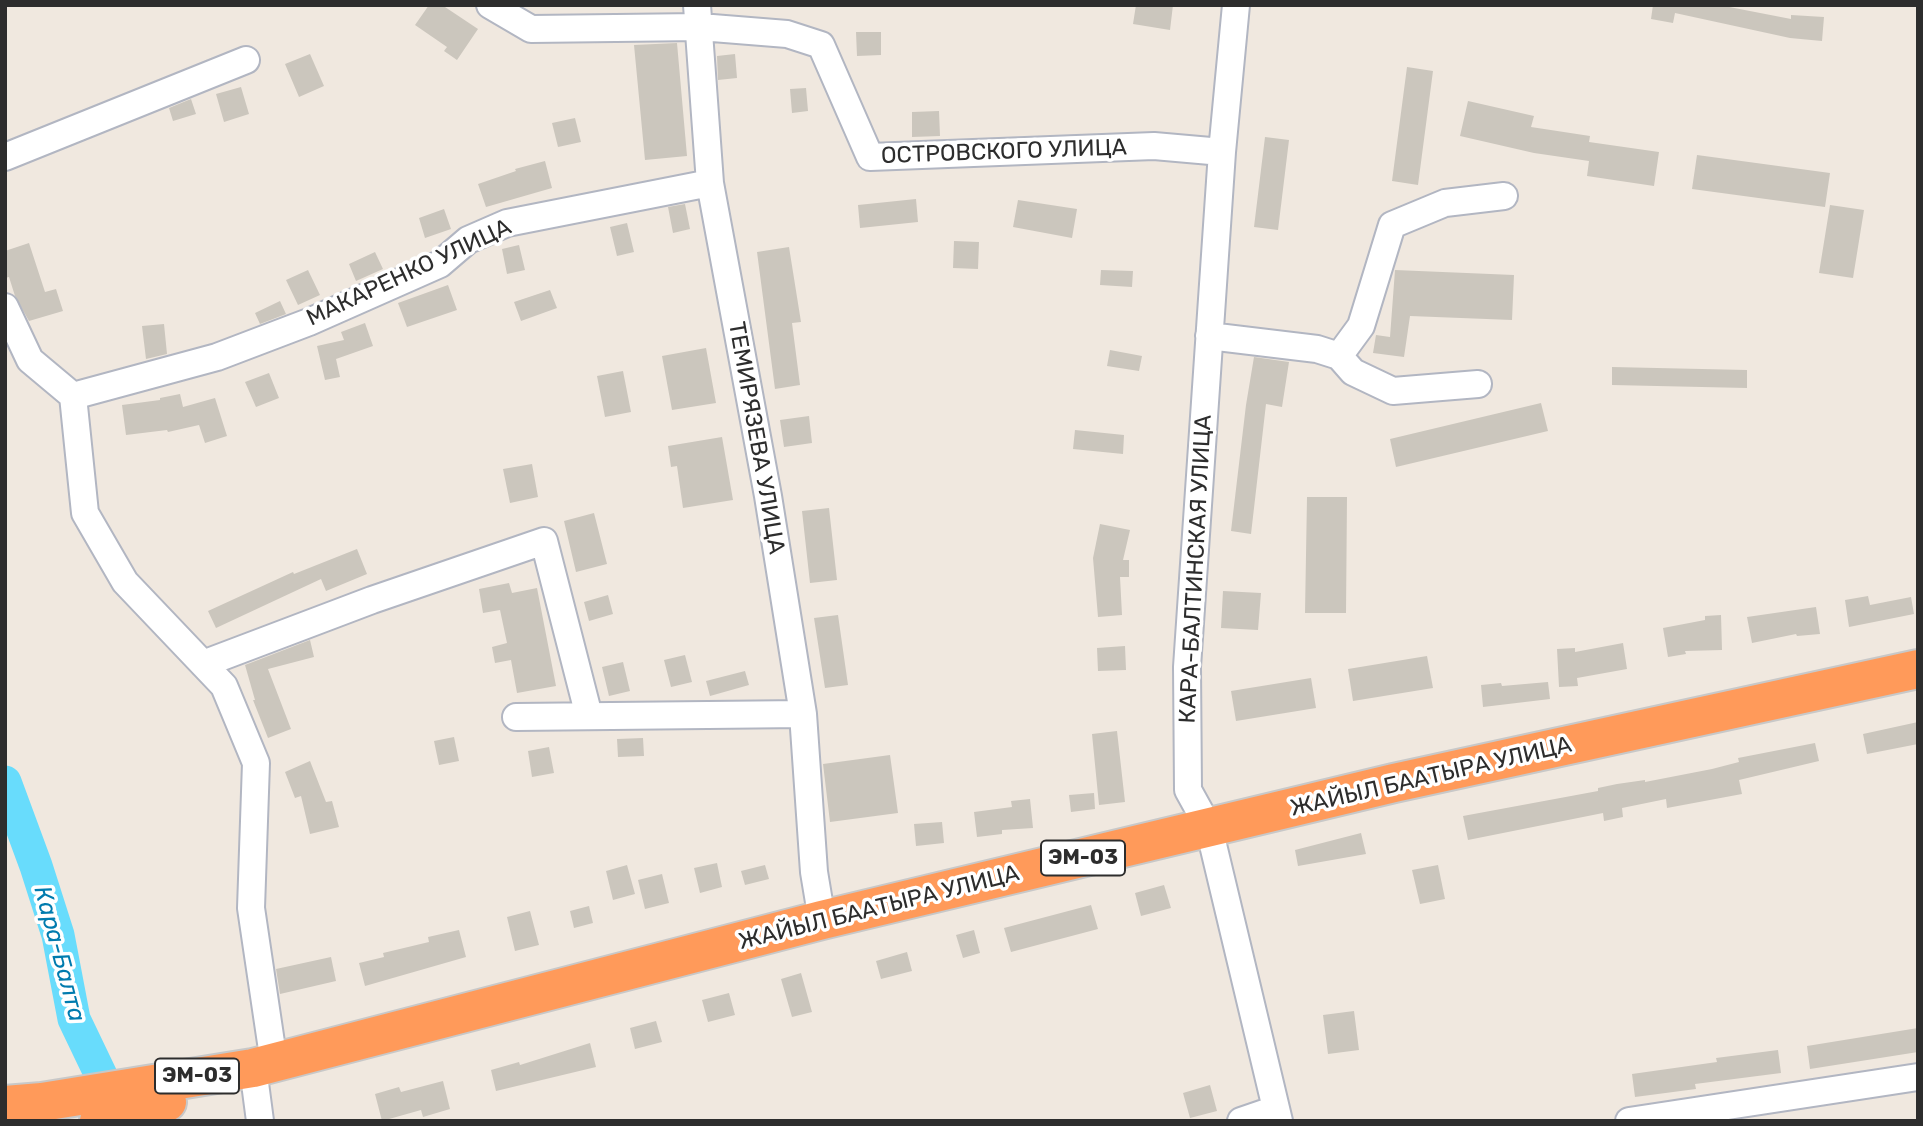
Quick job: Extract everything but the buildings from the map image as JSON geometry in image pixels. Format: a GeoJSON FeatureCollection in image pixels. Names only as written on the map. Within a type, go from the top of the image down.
{"type":"FeatureCollection","features":[{"type":"Feature","properties":{"kind":"highway","name":"ЖАЙЫЛ БААТЫРА УЛИЦА"},"geometry":{"type":"LineString","coordinates":[[145,1096],[822,920],[1394,783],[1918,669]]}},
{"type":"Feature","properties":{"kind":"highway","name":"ЭМ-03"},"geometry":{"type":"LineString","coordinates":[[5,1105],[145,1096]]}},
{"type":"Feature","properties":{"kind":"highway","name":"ЭМ-03"},"geometry":{"type":"LineString","coordinates":[[99,1121],[145,1096]]}},
{"type":"Feature","properties":{"kind":"street","name":"ОСТРОВСКОГО УЛИЦА"},"geometry":{"type":"LineString","coordinates":[[489,5],[531,29],[699,16],[787,34],[821,45],[870,157],[1154,146],[1222,152]]}},
{"type":"Feature","properties":{"kind":"street","name":"КАРА-БАЛТИНСКАЯ УЛИЦА"},"geometry":{"type":"LineString","coordinates":[[1236,5],[1222,152],[1186,667],[1188,790],[1209,828],[1277,1115]]}},
{"type":"Feature","properties":{"kind":"street","name":"ТЕМИРЯЗЕВА УЛИЦА"},"geometry":{"type":"LineString","coordinates":[[699,16],[710,183],[768,496],[803,714],[814,872],[822,920]]}},
{"type":"Feature","properties":{"kind":"street"},"geometry":{"type":"LineString","coordinates":[[5,157],[246,60]]}},
{"type":"Feature","properties":{"kind":"street","name":"МАКАРЕНКО УЛИЦА"},"geometry":{"type":"LineString","coordinates":[[73,396],[217,357],[309,322],[440,264],[468,240],[507,223],[710,183]]}},
{"type":"Feature","properties":{"kind":"street"},"geometry":{"type":"LineString","coordinates":[[1339,356],[1362,326],[1392,225],[1445,203],[1504,196]]}},
{"type":"Feature","properties":{"kind":"street"},"geometry":{"type":"LineString","coordinates":[[5,307],[30,360],[73,396],[85,513],[125,582],[223,686],[256,763],[251,908],[270,1025],[260,1121]]}},
{"type":"Feature","properties":{"kind":"street"},"geometry":{"type":"LineString","coordinates":[[1209,336],[1318,349],[1339,356],[1353,372],[1393,391],[1478,384]]}},
{"type":"Feature","properties":{"kind":"street"},"geometry":{"type":"LineString","coordinates":[[203,664],[372,600],[544,541],[589,716]]}},
{"type":"Feature","properties":{"kind":"street"},"geometry":{"type":"LineString","coordinates":[[516,716],[803,714]]}},
{"type":"Feature","properties":{"kind":"street"},"geometry":{"type":"LineString","coordinates":[[1629,1121],[1918,1077]]}},
{"type":"Feature","properties":{"kind":"street"},"geometry":{"type":"LineString","coordinates":[[1241,1121],[1277,1115]]}},
{"type":"Feature","properties":{"kind":"waterway","name":"Кара-Балта"},"geometry":{"type":"LineString","coordinates":[[5,782],[58,935],[74,1019],[119,1113]]}}]}
